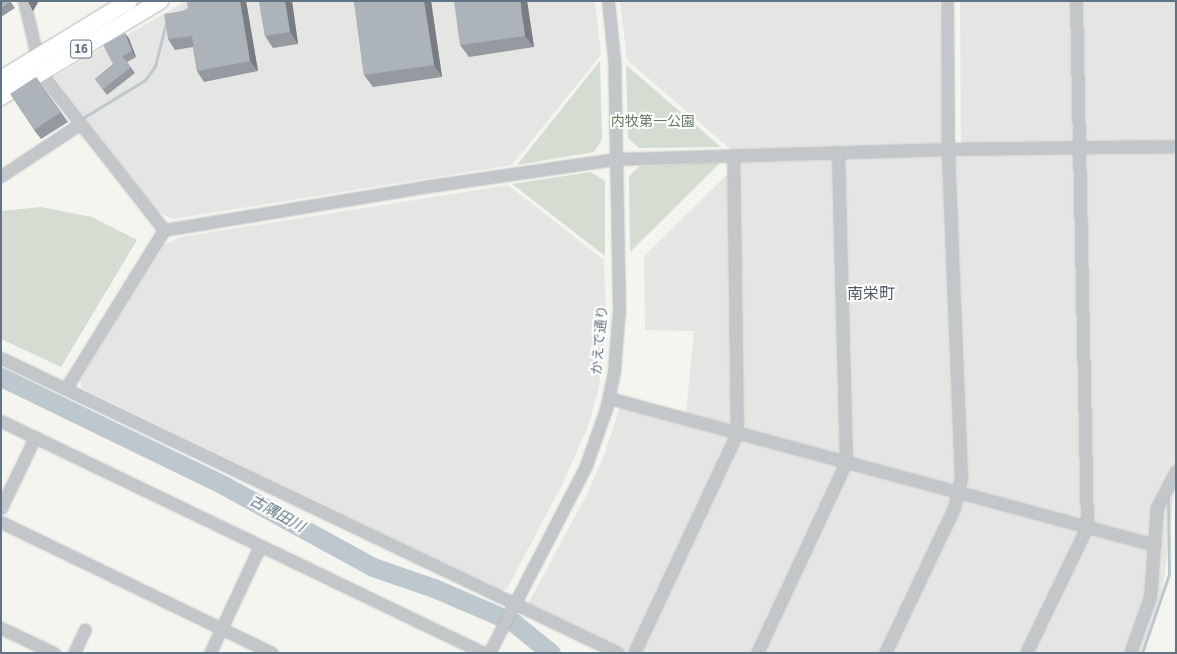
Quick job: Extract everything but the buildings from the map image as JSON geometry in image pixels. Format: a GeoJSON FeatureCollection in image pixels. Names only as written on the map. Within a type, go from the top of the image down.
{"type":"FeatureCollection","features":[{"type":"Feature","properties":{"kind":"highway","name":"16"},"geometry":{"type":"LineString","coordinates":[[1,97],[38,65],[129,1]]}},
{"type":"Feature","properties":{"kind":"highway","name":"16"},"geometry":{"type":"LineString","coordinates":[[1,79],[38,65],[160,1]]}},
{"type":"Feature","properties":{"kind":"street"},"geometry":{"type":"LineString","coordinates":[[24,1],[38,65],[80,124],[164,230]]}},
{"type":"Feature","properties":{"kind":"street","name":"かえで通り"},"geometry":{"type":"LineString","coordinates":[[488,651],[572,494],[593,449],[609,398],[617,348],[619,309],[614,59],[608,1]]}},
{"type":"Feature","properties":{"kind":"street"},"geometry":{"type":"LineString","coordinates":[[885,653],[959,492],[961,478],[948,149],[947,1]]}},
{"type":"Feature","properties":{"kind":"street"},"geometry":{"type":"LineString","coordinates":[[1026,653],[1087,526],[1076,1]]}},
{"type":"Feature","properties":{"kind":"street"},"geometry":{"type":"LineString","coordinates":[[1,176],[80,124]]}},
{"type":"Feature","properties":{"kind":"street"},"geometry":{"type":"LineString","coordinates":[[66,388],[164,230],[423,187],[615,159],[948,149],[1176,146]]}},
{"type":"Feature","properties":{"kind":"street"},"geometry":{"type":"LineString","coordinates":[[757,653],[846,462],[838,152]]}},
{"type":"Feature","properties":{"kind":"street"},"geometry":{"type":"LineString","coordinates":[[634,653],[737,433],[733,156]]}},
{"type":"Feature","properties":{"kind":"street"},"geometry":{"type":"LineString","coordinates":[[1,358],[66,388],[512,606],[618,653]]}},
{"type":"Feature","properties":{"kind":"street"},"geometry":{"type":"LineString","coordinates":[[609,398],[1155,545]]}},
{"type":"Feature","properties":{"kind":"street"},"geometry":{"type":"LineString","coordinates":[[1,421],[260,546],[488,651]]}},
{"type":"Feature","properties":{"kind":"street"},"geometry":{"type":"LineString","coordinates":[[1,508],[35,437]]}},
{"type":"Feature","properties":{"kind":"street"},"geometry":{"type":"LineString","coordinates":[[1130,653],[1150,597],[1157,506],[1176,471]]}},
{"type":"Feature","properties":{"kind":"street"},"geometry":{"type":"LineString","coordinates":[[1,522],[272,653]]}},
{"type":"Feature","properties":{"kind":"street"},"geometry":{"type":"LineString","coordinates":[[210,653],[260,546]]}},
{"type":"Feature","properties":{"kind":"street"},"geometry":{"type":"LineString","coordinates":[[1,628],[54,653]]}},
{"type":"Feature","properties":{"kind":"street"},"geometry":{"type":"LineString","coordinates":[[74,653],[85,630]]}},
{"type":"Feature","properties":{"kind":"shaded area"},"geometry":{"type":"Polygon","coordinates":[[[186,1],[595,1],[601,55],[512,165],[173,219],[158,212],[54,77],[186,1]]]}},
{"type":"Feature","properties":{"kind":"shaded area"},"geometry":{"type":"Polygon","coordinates":[[[620,1],[940,1],[943,149],[735,153],[627,60],[620,1]]]}},
{"type":"Feature","properties":{"kind":"shaded area"},"geometry":{"type":"Polygon","coordinates":[[[960,1],[1176,1],[1176,476],[1162,598],[1143,653],[629,653],[528,604],[586,496],[602,461],[620,407],[685,424],[694,331],[645,330],[644,256],[745,157],[961,150],[960,1]]]}},
{"type":"Feature","properties":{"kind":"shaded area"},"geometry":{"type":"Polygon","coordinates":[[[508,185],[604,260],[606,317],[599,388],[588,426],[563,483],[507,589],[502,590],[82,388],[80,380],[164,245],[181,237],[508,185]]]}},
{"type":"Feature","properties":{"kind":"green space"},"geometry":{"type":"Polygon","coordinates":[[[600,61],[602,139],[594,152],[517,165],[600,61]]]}},
{"type":"Feature","properties":{"kind":"green space","name":"内牧第一公園"},"geometry":{"type":"Polygon","coordinates":[[[626,65],[721,147],[639,148],[628,138],[626,65]]]}},
{"type":"Feature","properties":{"kind":"green space"},"geometry":{"type":"Polygon","coordinates":[[[720,163],[630,252],[629,176],[640,166],[720,163]]]}},
{"type":"Feature","properties":{"kind":"green space"},"geometry":{"type":"Polygon","coordinates":[[[591,172],[605,181],[605,256],[512,184],[591,172]]]}},
{"type":"Feature","properties":{"kind":"green space"},"geometry":{"type":"Polygon","coordinates":[[[41,207],[92,217],[137,240],[61,367],[1,339],[1,211],[41,207]]]}},
{"type":"Feature","properties":{"kind":"waterway"},"geometry":{"type":"LineString","coordinates":[[180,13],[190,7]]}},
{"type":"Feature","properties":{"kind":"waterway"},"geometry":{"type":"LineString","coordinates":[[81,119],[145,80],[155,66],[166,23]]}},
{"type":"Feature","properties":{"kind":"waterway","name":"古隅田川"},"geometry":{"type":"LineString","coordinates":[[1,377],[225,486],[373,567],[434,588],[513,622],[551,653]]}},
{"type":"Feature","properties":{"kind":"waterway"},"geometry":{"type":"LineString","coordinates":[[1142,653],[1169,574],[1168,495]]}},
{"type":"Feature","properties":{"kind":"district","name":"南栄町"},"geometry":{"type":"Point","coordinates":[871,294]}}]}
